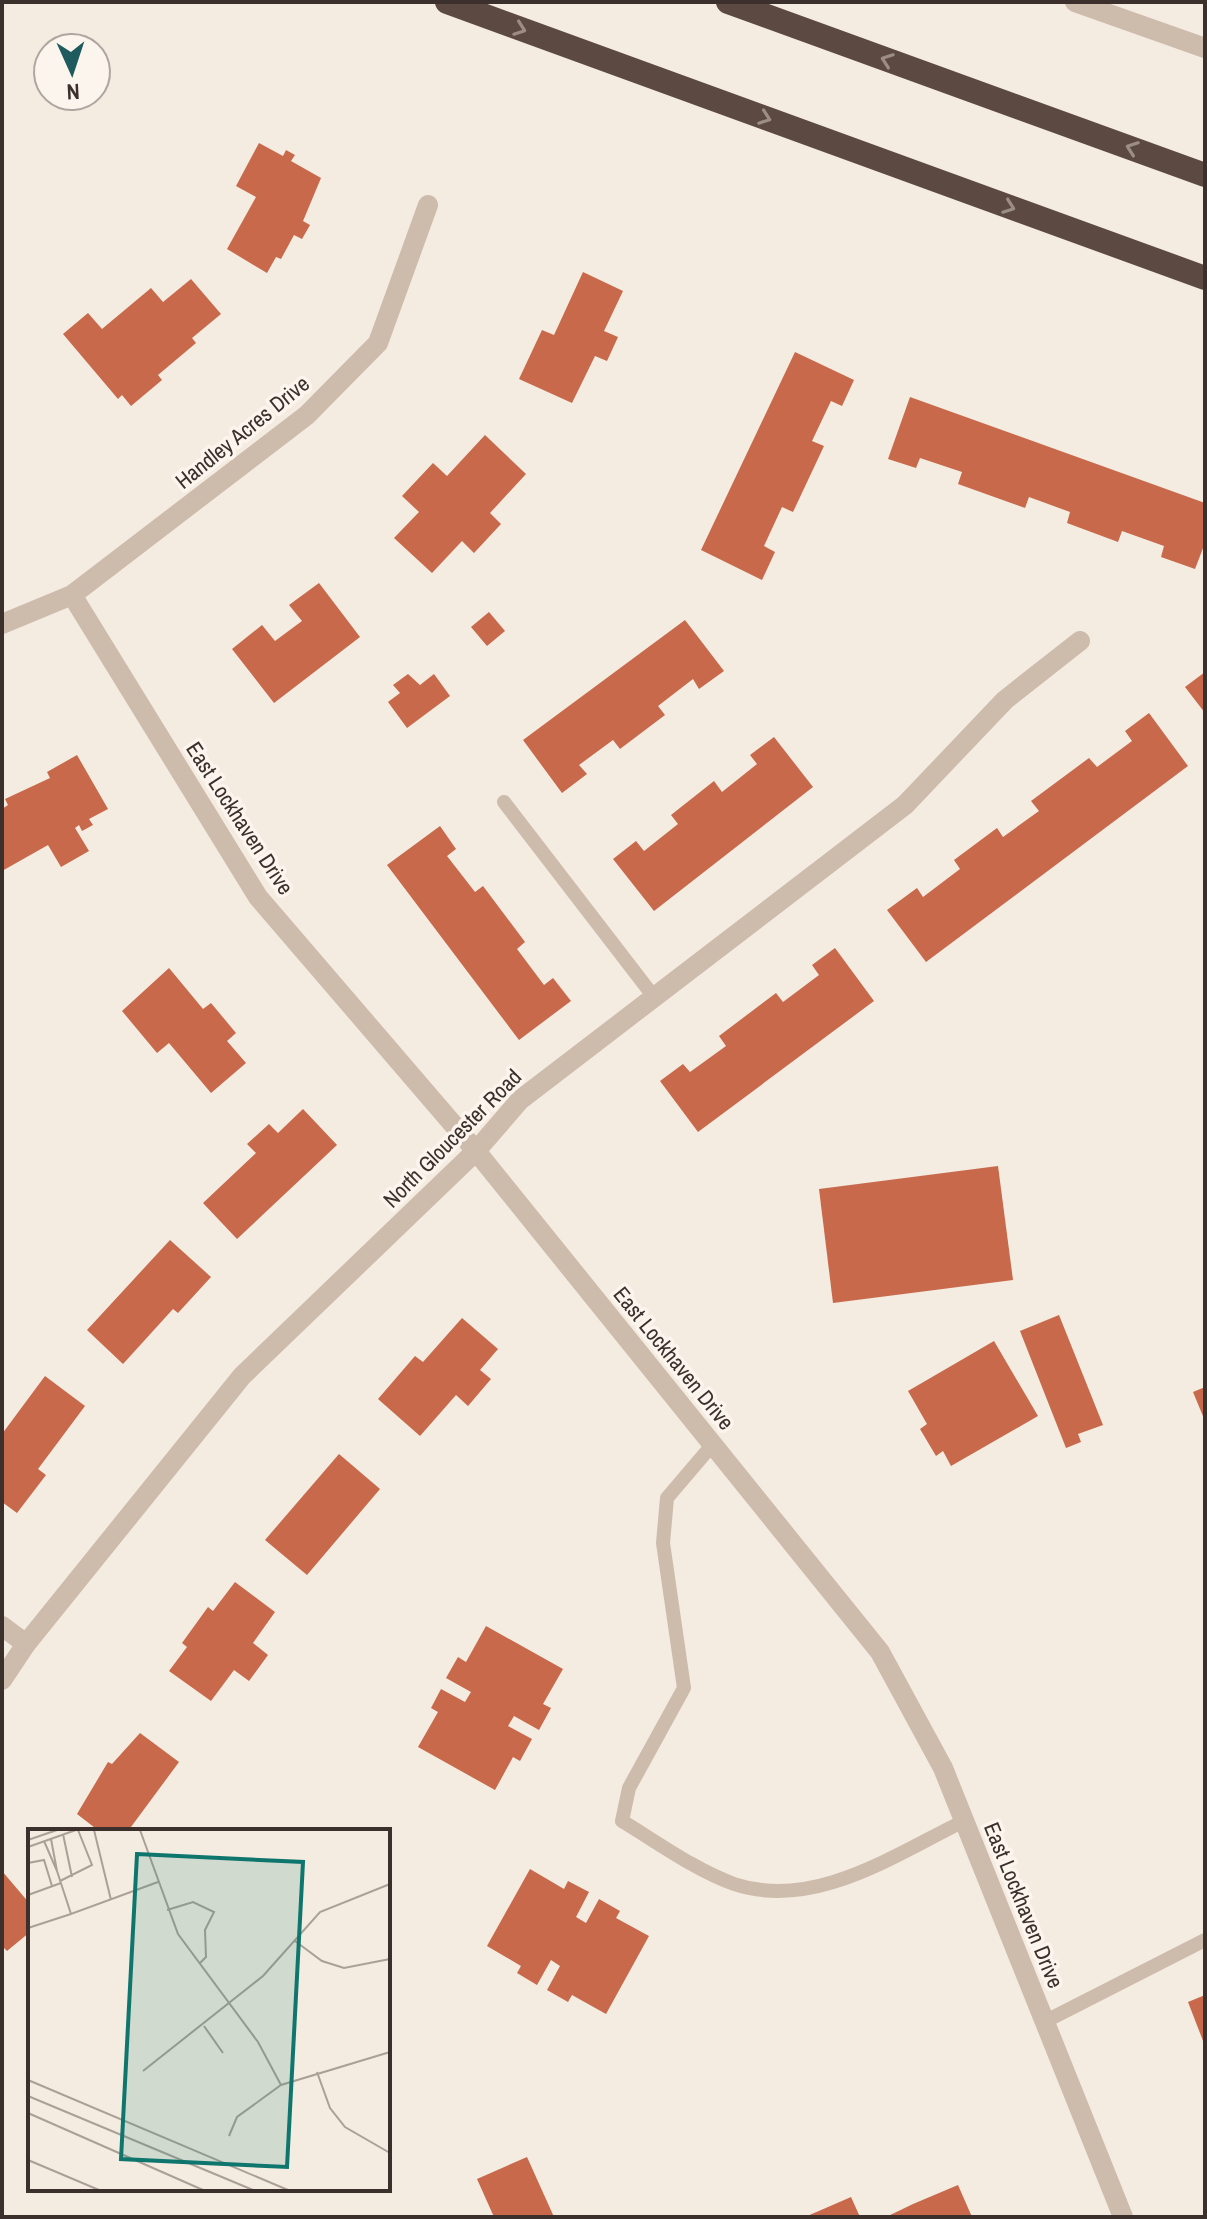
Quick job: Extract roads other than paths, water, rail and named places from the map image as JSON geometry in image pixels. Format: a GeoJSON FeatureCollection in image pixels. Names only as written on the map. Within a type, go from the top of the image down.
{"type":"FeatureCollection","features":[{"type":"Feature","properties":{"kind":"highway"},"geometry":{"type":"LineString","coordinates":[[447,2],[1205,278]]}},
{"type":"Feature","properties":{"kind":"highway"},"geometry":{"type":"LineString","coordinates":[[728,2],[1205,175]]}},
{"type":"Feature","properties":{"kind":"street"},"geometry":{"type":"LineString","coordinates":[[1075,2],[1205,48]]}},
{"type":"Feature","properties":{"kind":"street","name":"Handley Acres Drive"},"geometry":{"type":"LineString","coordinates":[[2,624],[72,595],[307,415],[378,343],[428,205]]}},
{"type":"Feature","properties":{"kind":"street","name":"East Lockhaven Drive"},"geometry":{"type":"LineString","coordinates":[[72,595],[258,897],[476,1151],[880,1652],[943,1768],[1123,2217]]}},
{"type":"Feature","properties":{"kind":"street","name":"North Gloucester Road"},"geometry":{"type":"LineString","coordinates":[[2,1680],[26,1644],[242,1376],[476,1151],[520,1100],[905,805],[1005,700],[1080,641]]}},
{"type":"Feature","properties":{"kind":"street"},"geometry":{"type":"LineString","coordinates":[[2,1626],[26,1644]]}},
{"type":"Feature","properties":{"kind":"lane"},"geometry":{"type":"LineString","coordinates":[[504,802],[654,997]]}},
{"type":"Feature","properties":{"kind":"lane"},"geometry":{"type":"LineString","coordinates":[[713,1444],[667,1498],[663,1543],[684,1688],[629,1788],[622,1821],[734,1884],[778,1892],[842,1880],[964,1821]]}},
{"type":"Feature","properties":{"kind":"lane"},"geometry":{"type":"LineString","coordinates":[[1044,2022],[1205,1940]]}}]}
